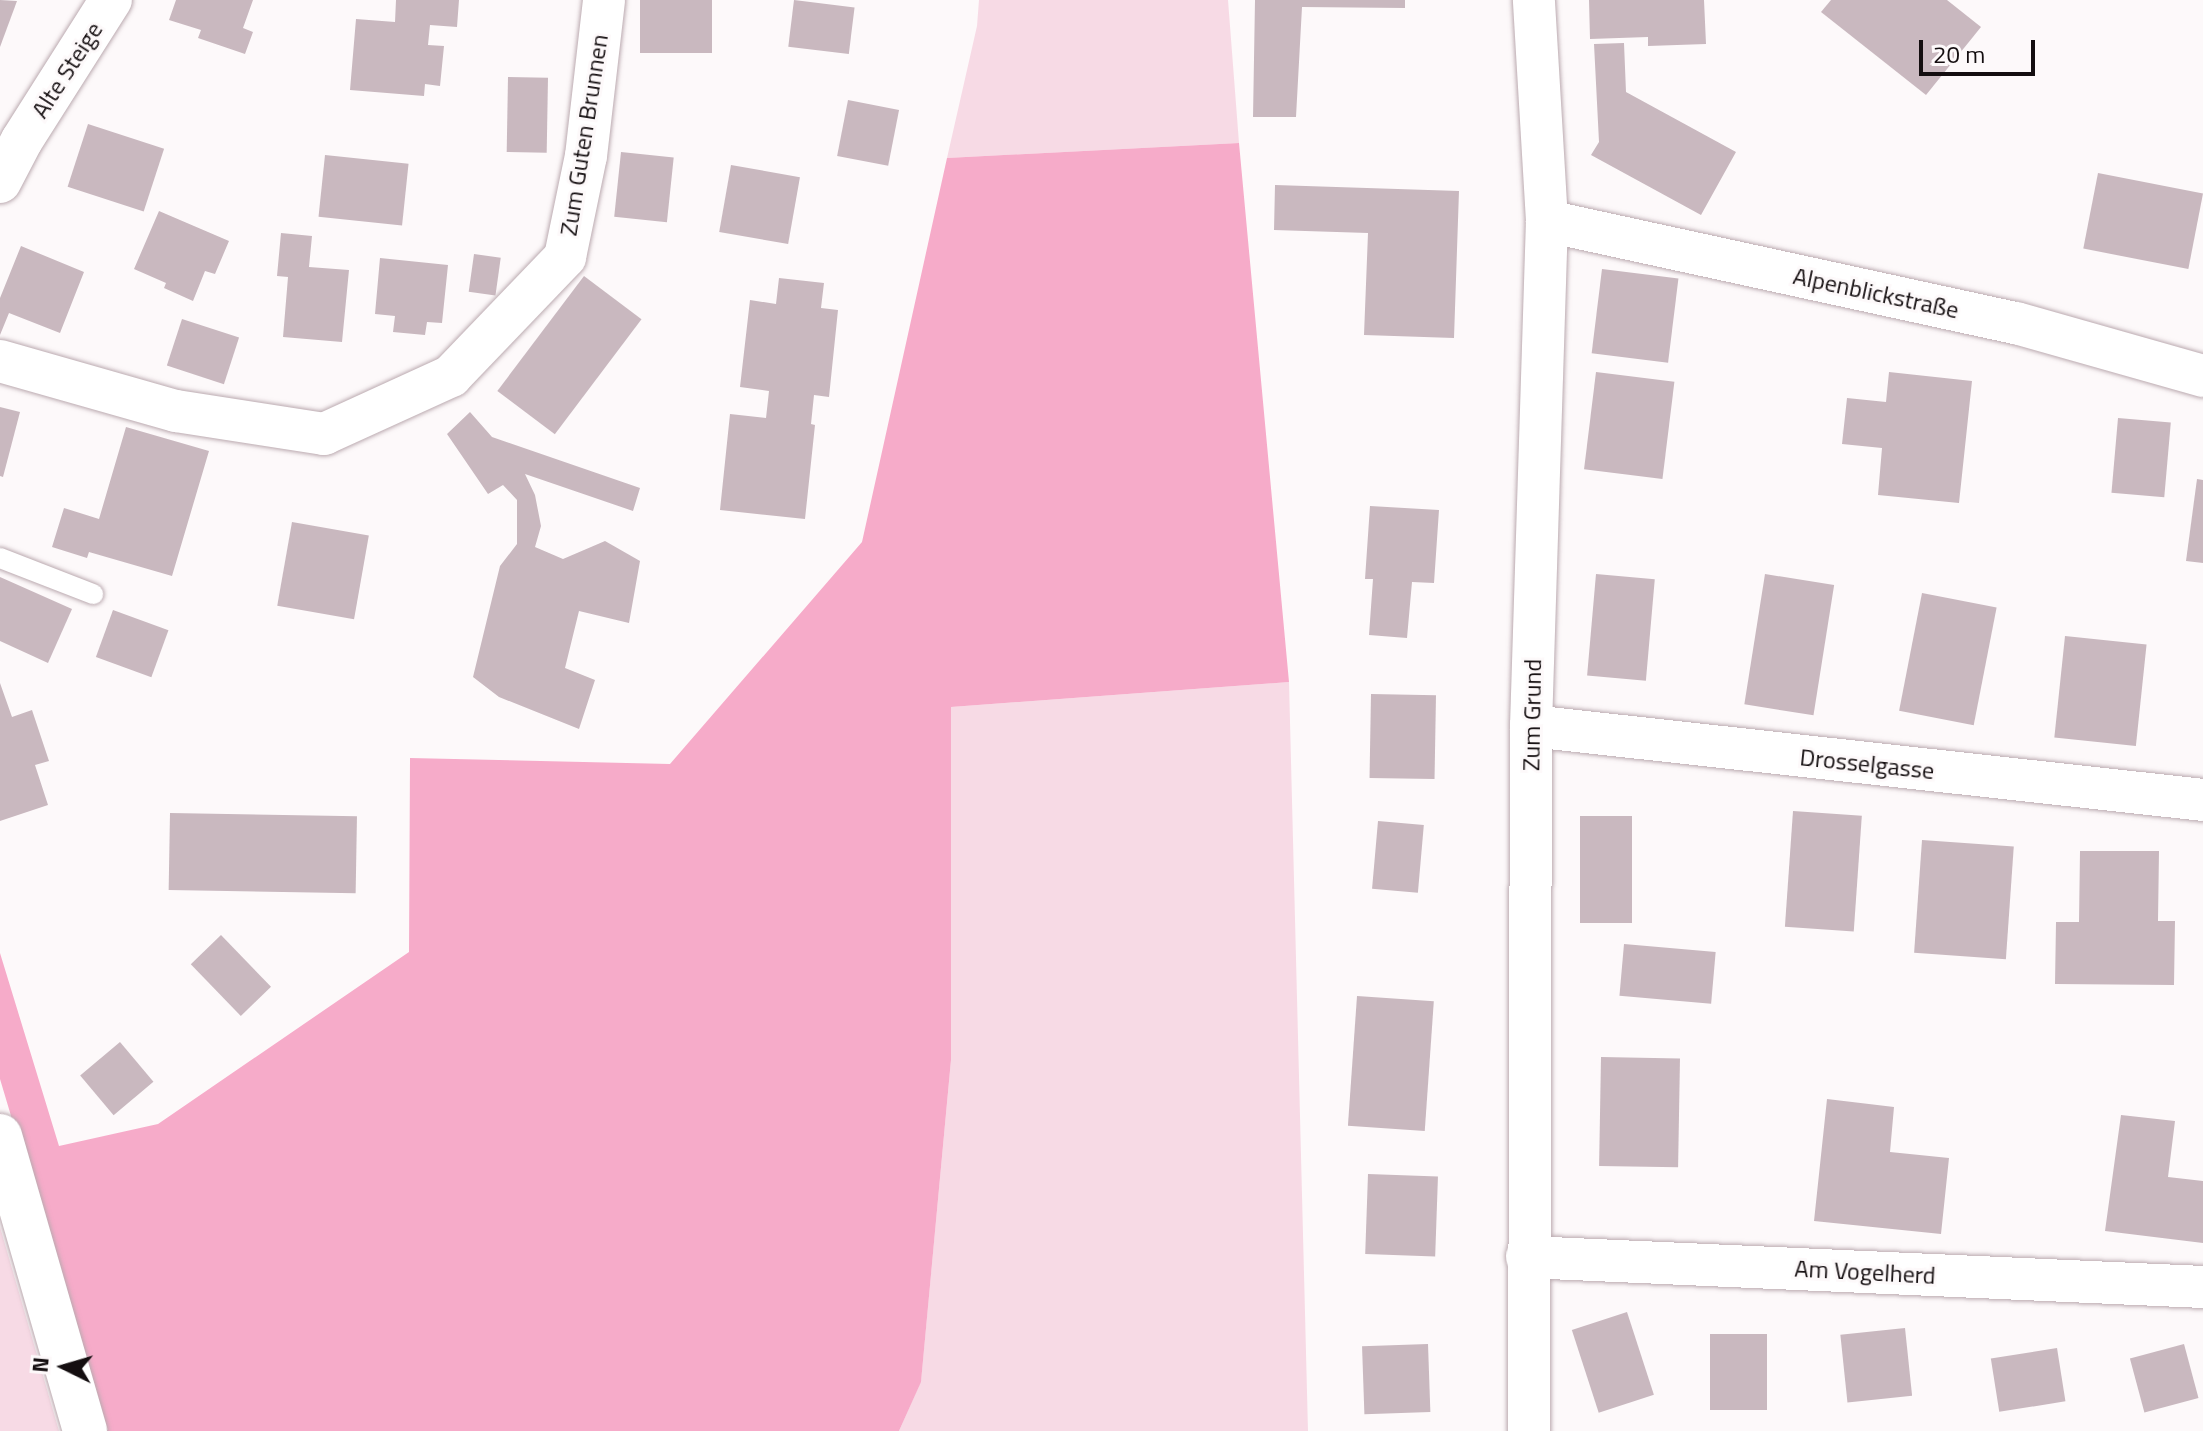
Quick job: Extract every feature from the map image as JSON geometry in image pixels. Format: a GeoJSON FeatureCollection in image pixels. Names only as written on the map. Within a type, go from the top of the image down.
{"type":"FeatureCollection","features":[{"type":"Feature","properties":{"kind":"main road"},"geometry":{"type":"LineString","coordinates":[[0,1136],[85,1431]]}},
{"type":"Feature","properties":{"kind":"street","name":"Alte Steige"},"geometry":{"type":"LineString","coordinates":[[0,182],[11,136],[111,0]]}},
{"type":"Feature","properties":{"kind":"street","name":"Zum Guten Brunnen"},"geometry":{"type":"LineString","coordinates":[[0,361],[176,411],[324,434],[451,376],[565,257],[586,156],[604,0]]}},
{"type":"Feature","properties":{"kind":"street","name":"Zum Grund"},"geometry":{"type":"LineString","coordinates":[[1529,1431],[1527,1257],[1531,726],[1547,221],[1534,0]]}},
{"type":"Feature","properties":{"kind":"street","name":"Alpenblickstraße"},"geometry":{"type":"LineString","coordinates":[[1547,221],[2016,323],[2203,376]]}},
{"type":"Feature","properties":{"kind":"street","name":"Drosselgasse"},"geometry":{"type":"LineString","coordinates":[[1531,726],[2203,800]]}},
{"type":"Feature","properties":{"kind":"street","name":"Am Vogelherd"},"geometry":{"type":"LineString","coordinates":[[1527,1257],[2203,1287]]}},
{"type":"Feature","properties":{"kind":"lane"},"geometry":{"type":"LineString","coordinates":[[0,558],[93,594]]}},
{"type":"Feature","properties":{"kind":"shaded area"},"geometry":{"type":"Polygon","coordinates":[[[979,0],[1228,0],[1239,143],[947,158],[977,26],[979,0]]]}},
{"type":"Feature","properties":{"kind":"shaded area"},"geometry":{"type":"Polygon","coordinates":[[[1239,143],[1289,682],[951,707],[951,1060],[921,1382],[899,1431],[105,1431],[0,1079],[0,953],[59,1146],[158,1124],[409,952],[410,758],[670,764],[862,542],[947,158],[1239,143]]]}},
{"type":"Feature","properties":{"kind":"shaded area"},"geometry":{"type":"Polygon","coordinates":[[[1289,682],[1308,1431],[899,1431],[921,1381],[951,1060],[951,707],[1289,682]]]}},
{"type":"Feature","properties":{"kind":"shaded area"},"geometry":{"type":"Polygon","coordinates":[[[0,1227],[59,1431],[0,1431],[0,1227]]]}},
{"type":"Feature","properties":{"kind":"building"},"geometry":{"type":"Polygon","coordinates":[[[0,0],[17,1],[0,47],[0,0]]]}},
{"type":"Feature","properties":{"kind":"building"},"geometry":{"type":"Polygon","coordinates":[[[176,0],[253,0],[243,28],[253,32],[245,54],[198,38],[201,30],[169,20],[176,0]]]}},
{"type":"Feature","properties":{"kind":"building"},"geometry":{"type":"Polygon","coordinates":[[[396,0],[459,0],[457,27],[430,25],[428,45],[444,46],[440,86],[425,84],[424,96],[350,90],[356,19],[395,22],[396,0]]]}},
{"type":"Feature","properties":{"kind":"building"},"geometry":{"type":"Polygon","coordinates":[[[640,0],[712,0],[712,53],[640,53],[640,0]]]}},
{"type":"Feature","properties":{"kind":"building"},"geometry":{"type":"Polygon","coordinates":[[[794,0],[855,7],[849,54],[788,47],[794,0]]]}},
{"type":"Feature","properties":{"kind":"building"},"geometry":{"type":"Polygon","coordinates":[[[1255,0],[1405,0],[1405,8],[1302,7],[1296,117],[1253,117],[1255,0]]]}},
{"type":"Feature","properties":{"kind":"building"},"geometry":{"type":"Polygon","coordinates":[[[1589,0],[1704,0],[1706,44],[1648,46],[1648,37],[1590,39],[1589,0]]]}},
{"type":"Feature","properties":{"kind":"building"},"geometry":{"type":"Polygon","coordinates":[[[1831,0],[1947,0],[1981,27],[1926,95],[1821,12],[1831,0]]]}},
{"type":"Feature","properties":{"kind":"building"},"geometry":{"type":"Polygon","coordinates":[[[1624,43],[1626,92],[1736,152],[1701,215],[1591,155],[1599,142],[1594,44],[1624,43]]]}},
{"type":"Feature","properties":{"kind":"building"},"geometry":{"type":"Polygon","coordinates":[[[508,77],[548,78],[547,153],[507,152],[508,77]]]}},
{"type":"Feature","properties":{"kind":"building"},"geometry":{"type":"Polygon","coordinates":[[[848,100],[899,110],[888,166],[837,156],[848,100]]]}},
{"type":"Feature","properties":{"kind":"building"},"geometry":{"type":"Polygon","coordinates":[[[88,124],[164,149],[144,211],[68,187],[88,124]]]}},
{"type":"Feature","properties":{"kind":"building"},"geometry":{"type":"Polygon","coordinates":[[[621,152],[674,158],[667,222],[614,217],[621,152]]]}},
{"type":"Feature","properties":{"kind":"building"},"geometry":{"type":"Polygon","coordinates":[[[325,155],[409,164],[402,225],[319,217],[325,155]]]}},
{"type":"Feature","properties":{"kind":"building"},"geometry":{"type":"Polygon","coordinates":[[[731,165],[800,177],[788,244],[719,232],[731,165]]]}},
{"type":"Feature","properties":{"kind":"building"},"geometry":{"type":"Polygon","coordinates":[[[2098,173],[2203,193],[2188,269],[2083,249],[2098,173]]]}},
{"type":"Feature","properties":{"kind":"building"},"geometry":{"type":"Polygon","coordinates":[[[1275,185],[1459,191],[1454,338],[1364,335],[1368,233],[1274,230],[1275,185]]]}},
{"type":"Feature","properties":{"kind":"building"},"geometry":{"type":"Polygon","coordinates":[[[159,211],[229,241],[215,274],[205,271],[193,301],[164,288],[166,283],[134,269],[159,211]]]}},
{"type":"Feature","properties":{"kind":"building"},"geometry":{"type":"Polygon","coordinates":[[[281,233],[312,236],[309,267],[349,270],[342,342],[283,337],[288,277],[277,276],[281,233]]]}},
{"type":"Feature","properties":{"kind":"building"},"geometry":{"type":"Polygon","coordinates":[[[21,246],[84,272],[60,333],[9,313],[0,335],[0,298],[21,246]]]}},
{"type":"Feature","properties":{"kind":"building"},"geometry":{"type":"Polygon","coordinates":[[[474,254],[501,258],[495,295],[469,292],[474,254]]]}},
{"type":"Feature","properties":{"kind":"building"},"geometry":{"type":"Polygon","coordinates":[[[380,258],[448,265],[442,323],[427,322],[425,335],[393,332],[395,316],[375,314],[380,258]]]}},
{"type":"Feature","properties":{"kind":"building"},"geometry":{"type":"Polygon","coordinates":[[[1602,269],[1678,278],[1668,363],[1592,353],[1602,269]]]}},
{"type":"Feature","properties":{"kind":"building"},"geometry":{"type":"Polygon","coordinates":[[[584,276],[642,319],[555,434],[497,391],[584,276]]]}},
{"type":"Feature","properties":{"kind":"building"},"geometry":{"type":"Polygon","coordinates":[[[779,278],[824,283],[821,308],[838,310],[829,397],[814,395],[811,424],[815,425],[805,519],[720,510],[730,414],[766,418],[769,391],[740,387],[750,300],[776,304],[779,278]]]}},
{"type":"Feature","properties":{"kind":"building"},"geometry":{"type":"Polygon","coordinates":[[[182,319],[239,338],[224,384],[167,366],[182,319]]]}},
{"type":"Feature","properties":{"kind":"building"},"geometry":{"type":"Polygon","coordinates":[[[1596,372],[1674,382],[1662,479],[1584,469],[1596,372]]]}},
{"type":"Feature","properties":{"kind":"building"},"geometry":{"type":"Polygon","coordinates":[[[1889,372],[1972,381],[1959,503],[1878,495],[1882,448],[1842,444],[1847,398],[1886,402],[1889,372]]]}},
{"type":"Feature","properties":{"kind":"building"},"geometry":{"type":"Polygon","coordinates":[[[0,407],[20,412],[3,477],[0,476],[0,407]]]}},
{"type":"Feature","properties":{"kind":"building"},"geometry":{"type":"Polygon","coordinates":[[[470,412],[492,437],[640,488],[633,511],[525,474],[535,495],[541,526],[535,547],[563,559],[605,541],[640,561],[629,623],[579,611],[565,668],[595,680],[579,729],[499,697],[473,677],[500,566],[517,544],[517,500],[503,485],[488,494],[447,434],[470,412]]]}},
{"type":"Feature","properties":{"kind":"building"},"geometry":{"type":"Polygon","coordinates":[[[2118,418],[2171,423],[2164,497],[2111,493],[2118,418]]]}},
{"type":"Feature","properties":{"kind":"building"},"geometry":{"type":"Polygon","coordinates":[[[126,427],[209,451],[172,576],[89,552],[87,558],[52,547],[64,508],[99,519],[126,427]]]}},
{"type":"Feature","properties":{"kind":"building"},"geometry":{"type":"Polygon","coordinates":[[[2197,479],[2203,480],[2203,563],[2186,561],[2197,479]]]}},
{"type":"Feature","properties":{"kind":"building"},"geometry":{"type":"Polygon","coordinates":[[[1370,506],[1439,510],[1434,583],[1412,582],[1407,638],[1369,635],[1373,579],[1365,579],[1370,506]]]}},
{"type":"Feature","properties":{"kind":"building"},"geometry":{"type":"Polygon","coordinates":[[[292,522],[369,536],[354,619],[277,606],[292,522]]]}},
{"type":"Feature","properties":{"kind":"building"},"geometry":{"type":"Polygon","coordinates":[[[1596,574],[1655,579],[1646,681],[1587,676],[1596,574]]]}},
{"type":"Feature","properties":{"kind":"building"},"geometry":{"type":"Polygon","coordinates":[[[1765,574],[1834,585],[1813,715],[1744,704],[1765,574]]]}},
{"type":"Feature","properties":{"kind":"building"},"geometry":{"type":"Polygon","coordinates":[[[0,577],[72,609],[48,663],[0,641],[0,577]]]}},
{"type":"Feature","properties":{"kind":"building"},"geometry":{"type":"Polygon","coordinates":[[[1922,593],[1997,608],[1974,725],[1899,711],[1922,593]]]}},
{"type":"Feature","properties":{"kind":"building"},"geometry":{"type":"Polygon","coordinates":[[[113,610],[168,630],[151,677],[96,657],[113,610]]]}},
{"type":"Feature","properties":{"kind":"building"},"geometry":{"type":"Polygon","coordinates":[[[2065,636],[2147,645],[2136,746],[2054,737],[2065,636]]]}},
{"type":"Feature","properties":{"kind":"building"},"geometry":{"type":"Polygon","coordinates":[[[0,683],[12,717],[32,710],[49,761],[35,765],[48,805],[0,821],[0,683]]]}},
{"type":"Feature","properties":{"kind":"building"},"geometry":{"type":"Polygon","coordinates":[[[1371,694],[1436,695],[1435,779],[1370,778],[1371,694]]]}},
{"type":"Feature","properties":{"kind":"building"},"geometry":{"type":"Polygon","coordinates":[[[1793,811],[1862,816],[1854,932],[1785,927],[1793,811]]]}},
{"type":"Feature","properties":{"kind":"building"},"geometry":{"type":"Polygon","coordinates":[[[170,813],[357,816],[356,893],[169,890],[170,813]]]}},
{"type":"Feature","properties":{"kind":"building"},"geometry":{"type":"Polygon","coordinates":[[[1580,816],[1632,816],[1632,923],[1580,923],[1580,816]]]}},
{"type":"Feature","properties":{"kind":"building"},"geometry":{"type":"Polygon","coordinates":[[[1378,821],[1424,825],[1418,893],[1372,889],[1378,821]]]}},
{"type":"Feature","properties":{"kind":"building"},"geometry":{"type":"Polygon","coordinates":[[[1922,840],[2014,846],[2006,959],[1914,953],[1922,840]]]}},
{"type":"Feature","properties":{"kind":"building"},"geometry":{"type":"Polygon","coordinates":[[[2080,851],[2159,851],[2158,921],[2175,921],[2174,985],[2055,984],[2056,922],[2079,922],[2080,851]]]}},
{"type":"Feature","properties":{"kind":"building"},"geometry":{"type":"Polygon","coordinates":[[[221,935],[271,987],[241,1016],[191,964],[221,935]]]}},
{"type":"Feature","properties":{"kind":"building"},"geometry":{"type":"Polygon","coordinates":[[[1624,944],[1716,952],[1711,1004],[1619,996],[1624,944]]]}},
{"type":"Feature","properties":{"kind":"building"},"geometry":{"type":"Polygon","coordinates":[[[1357,996],[1434,1001],[1425,1131],[1348,1126],[1357,996]]]}},
{"type":"Feature","properties":{"kind":"building"},"geometry":{"type":"Polygon","coordinates":[[[120,1042],[153,1082],[114,1115],[80,1075],[120,1042]]]}},
{"type":"Feature","properties":{"kind":"building"},"geometry":{"type":"Polygon","coordinates":[[[1601,1057],[1680,1058],[1678,1167],[1599,1166],[1601,1057]]]}},
{"type":"Feature","properties":{"kind":"building"},"geometry":{"type":"Polygon","coordinates":[[[1827,1099],[1894,1107],[1890,1152],[1949,1158],[1941,1234],[1814,1221],[1827,1099]]]}},
{"type":"Feature","properties":{"kind":"building"},"geometry":{"type":"Polygon","coordinates":[[[2121,1115],[2175,1121],[2168,1177],[2203,1181],[2203,1243],[2105,1231],[2121,1115]]]}},
{"type":"Feature","properties":{"kind":"building"},"geometry":{"type":"Polygon","coordinates":[[[1368,1174],[1438,1176],[1435,1256],[1365,1254],[1368,1174]]]}},
{"type":"Feature","properties":{"kind":"building"},"geometry":{"type":"Polygon","coordinates":[[[1627,1312],[1654,1395],[1599,1413],[1572,1330],[1627,1312]]]}},
{"type":"Feature","properties":{"kind":"building"},"geometry":{"type":"Polygon","coordinates":[[[1905,1328],[1912,1396],[1847,1402],[1840,1335],[1905,1328]]]}},
{"type":"Feature","properties":{"kind":"building"},"geometry":{"type":"Polygon","coordinates":[[[1710,1334],[1767,1334],[1767,1410],[1710,1410],[1710,1334]]]}},
{"type":"Feature","properties":{"kind":"building"},"geometry":{"type":"Polygon","coordinates":[[[1428,1344],[1430,1412],[1364,1414],[1362,1346],[1428,1344]]]}},
{"type":"Feature","properties":{"kind":"building"},"geometry":{"type":"Polygon","coordinates":[[[2184,1344],[2198,1398],[2144,1413],[2130,1358],[2184,1344]]]}},
{"type":"Feature","properties":{"kind":"building"},"geometry":{"type":"Polygon","coordinates":[[[2057,1348],[2065,1401],[1999,1412],[1991,1358],[2057,1348]]]}}]}
